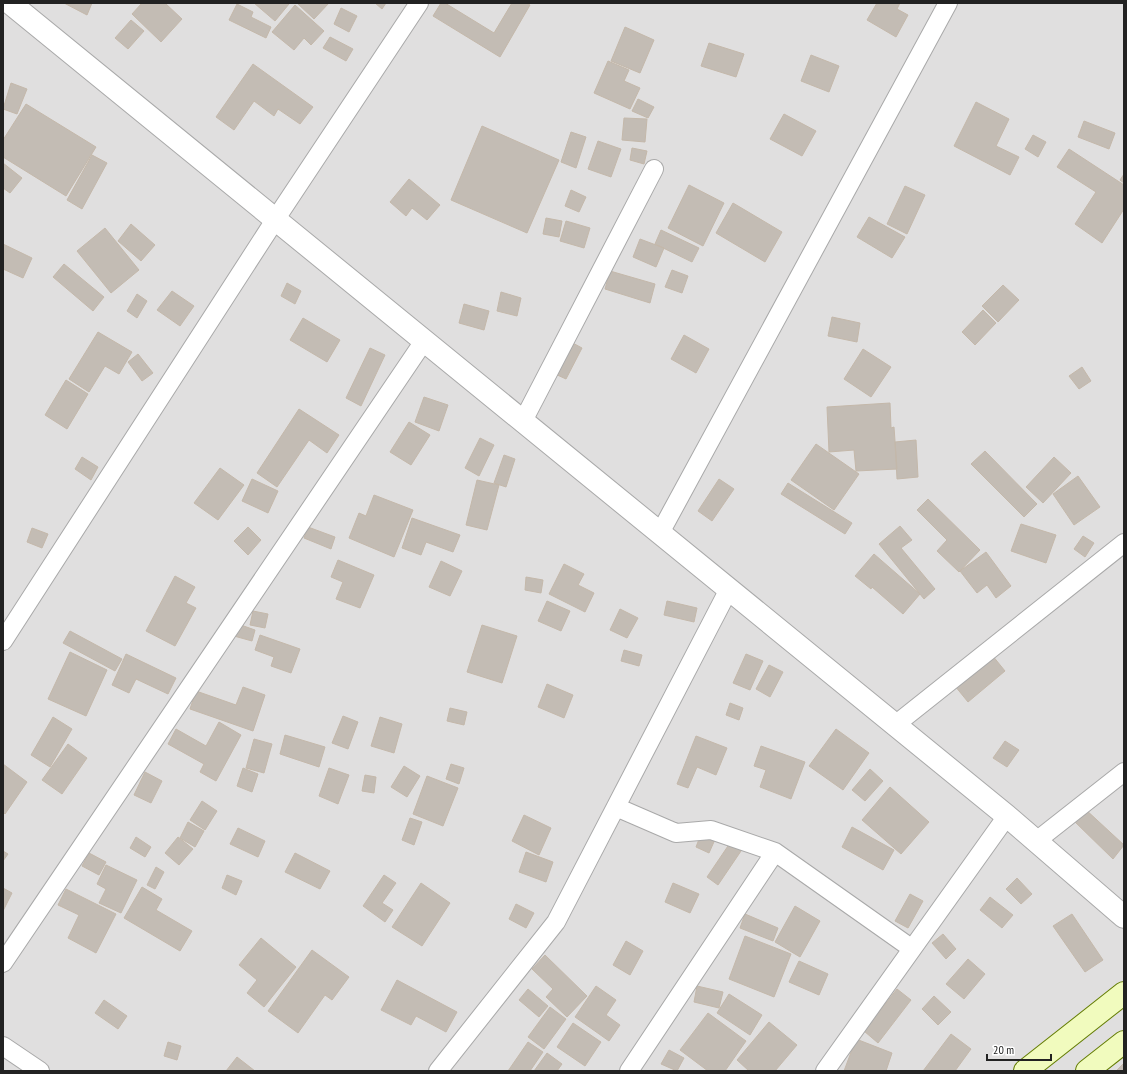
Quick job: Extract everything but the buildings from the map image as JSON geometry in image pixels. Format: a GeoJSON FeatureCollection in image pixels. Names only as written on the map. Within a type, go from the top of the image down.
{"type":"FeatureCollection","features":[{"type":"Feature","properties":{"kind":"main road"},"geometry":{"type":"LineString","coordinates":[[1025,1071],[1124,993]]}},
{"type":"Feature","properties":{"kind":"main road"},"geometry":{"type":"LineString","coordinates":[[1087,1071],[1124,1042]]}},
{"type":"Feature","properties":{"kind":"street"},"geometry":{"type":"LineString","coordinates":[[10,3],[1007,816],[1035,842],[1124,917]]}},
{"type":"Feature","properties":{"kind":"street"},"geometry":{"type":"LineString","coordinates":[[3,641],[276,220],[419,3]]}},
{"type":"Feature","properties":{"kind":"street"},"geometry":{"type":"LineString","coordinates":[[660,533],[948,3]]}},
{"type":"Feature","properties":{"kind":"street"},"geometry":{"type":"LineString","coordinates":[[523,421],[654,169]]}},
{"type":"Feature","properties":{"kind":"street"},"geometry":{"type":"LineString","coordinates":[[3,964],[424,341]]}},
{"type":"Feature","properties":{"kind":"street"},"geometry":{"type":"LineString","coordinates":[[895,725],[1124,543]]}},
{"type":"Feature","properties":{"kind":"street"},"geometry":{"type":"LineString","coordinates":[[438,1071],[556,922],[729,590]]}},
{"type":"Feature","properties":{"kind":"street"},"geometry":{"type":"LineString","coordinates":[[1035,842],[1124,772]]}},
{"type":"Feature","properties":{"kind":"street"},"geometry":{"type":"LineString","coordinates":[[616,807],[676,833],[711,830],[775,852],[911,948]]}},
{"type":"Feature","properties":{"kind":"street"},"geometry":{"type":"LineString","coordinates":[[824,1071],[1007,816]]}},
{"type":"Feature","properties":{"kind":"street"},"geometry":{"type":"LineString","coordinates":[[629,1071],[775,852]]}},
{"type":"Feature","properties":{"kind":"street"},"geometry":{"type":"LineString","coordinates":[[3,1046],[40,1071]]}},
{"type":"Feature","properties":{"kind":"shaded area"},"geometry":{"type":"Polygon","coordinates":[[[3,3],[1124,3],[1124,1071],[3,1071],[3,3]]]}}]}
